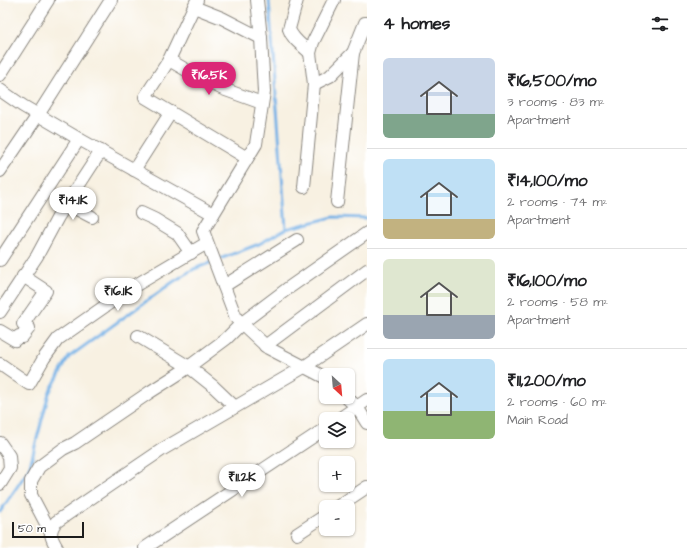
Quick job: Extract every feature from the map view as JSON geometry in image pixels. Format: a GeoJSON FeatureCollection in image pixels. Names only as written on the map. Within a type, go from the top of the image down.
{"type":"FeatureCollection","features":[{"type":"Feature","properties":{"kind":"street"},"geometry":{"type":"LineString","coordinates":[[0,75],[48,0]]}},
{"type":"Feature","properties":{"kind":"street"},"geometry":{"type":"LineString","coordinates":[[0,171],[38,115],[111,0]]}},
{"type":"Feature","properties":{"kind":"street"},"geometry":{"type":"LineString","coordinates":[[257,0],[264,92],[256,144],[203,231],[236,318],[265,346],[319,374]]}},
{"type":"Feature","properties":{"kind":"street"},"geometry":{"type":"LineString","coordinates":[[297,0],[289,28],[294,39],[310,53]]}},
{"type":"Feature","properties":{"kind":"street"},"geometry":{"type":"LineString","coordinates":[[304,186],[314,84],[310,53],[313,42],[334,0]]}},
{"type":"Feature","properties":{"kind":"street"},"geometry":{"type":"LineString","coordinates":[[247,158],[145,97],[169,60],[196,4],[261,38]]}},
{"type":"Feature","properties":{"kind":"street"},"geometry":{"type":"LineString","coordinates":[[337,202],[353,53],[364,23],[367,23]]}},
{"type":"Feature","properties":{"kind":"street"},"geometry":{"type":"LineString","coordinates":[[314,84],[330,76],[353,53]]}},
{"type":"Feature","properties":{"kind":"street"},"geometry":{"type":"LineString","coordinates":[[169,60],[223,89],[262,103]]}},
{"type":"Feature","properties":{"kind":"street"},"geometry":{"type":"LineString","coordinates":[[0,90],[23,106],[78,139],[213,214]]}},
{"type":"Feature","properties":{"kind":"street"},"geometry":{"type":"LineString","coordinates":[[134,170],[171,112]]}},
{"type":"Feature","properties":{"kind":"street"},"geometry":{"type":"LineString","coordinates":[[0,260],[78,139]]}},
{"type":"Feature","properties":{"kind":"street"},"geometry":{"type":"LineString","coordinates":[[0,312],[37,256],[58,217],[101,151]]}},
{"type":"Feature","properties":{"kind":"street"},"geometry":{"type":"LineString","coordinates":[[67,204],[92,217]]}},
{"type":"Feature","properties":{"kind":"street"},"geometry":{"type":"LineString","coordinates":[[141,213],[177,233],[191,252]]}},
{"type":"Feature","properties":{"kind":"street"},"geometry":{"type":"LineString","coordinates":[[51,533],[31,495],[31,481],[38,468],[63,449],[95,430],[189,367],[226,339],[242,323],[287,289],[367,233]]}},
{"type":"Feature","properties":{"kind":"street"},"geometry":{"type":"LineString","coordinates":[[224,286],[297,240]]}},
{"type":"Feature","properties":{"kind":"street"},"geometry":{"type":"LineString","coordinates":[[0,364],[29,384],[44,358],[58,339],[131,288],[191,252],[208,246]]}},
{"type":"Feature","properties":{"kind":"street"},"geometry":{"type":"LineString","coordinates":[[265,346],[367,270]]}},
{"type":"Feature","properties":{"kind":"street"},"geometry":{"type":"LineString","coordinates":[[0,331],[15,340],[19,336],[22,337],[29,328],[23,324],[46,291],[23,276]]}},
{"type":"Feature","properties":{"kind":"street"},"geometry":{"type":"LineString","coordinates":[[57,548],[51,538],[52,527],[56,522],[163,449],[304,366],[367,324]]}},
{"type":"Feature","properties":{"kind":"street"},"geometry":{"type":"LineString","coordinates":[[138,336],[189,367],[214,387],[235,407]]}},
{"type":"Feature","properties":{"kind":"street"},"geometry":{"type":"LineString","coordinates":[[350,412],[362,404],[367,423]]}},
{"type":"Feature","properties":{"kind":"street"},"geometry":{"type":"LineString","coordinates":[[146,548],[319,433]]}},
{"type":"Feature","properties":{"kind":"street"},"geometry":{"type":"LineString","coordinates":[[0,443],[9,456],[10,468],[0,484]]}},
{"type":"Feature","properties":{"kind":"street"},"geometry":{"type":"LineString","coordinates":[[348,500],[367,487]]}},
{"type":"Feature","properties":{"kind":"street"},"geometry":{"type":"LineString","coordinates":[[297,534],[319,520]]}},
{"type":"Feature","properties":{"kind":"waterway"},"geometry":{"type":"LineString","coordinates":[[269,0],[286,229]]}},
{"type":"Feature","properties":{"kind":"waterway"},"geometry":{"type":"LineString","coordinates":[[217,260],[259,244],[286,229],[333,217],[367,218]]}},
{"type":"Feature","properties":{"kind":"waterway"},"geometry":{"type":"LineString","coordinates":[[0,512],[29,469],[49,393],[69,357],[173,282],[194,269],[212,262]]}}]}
